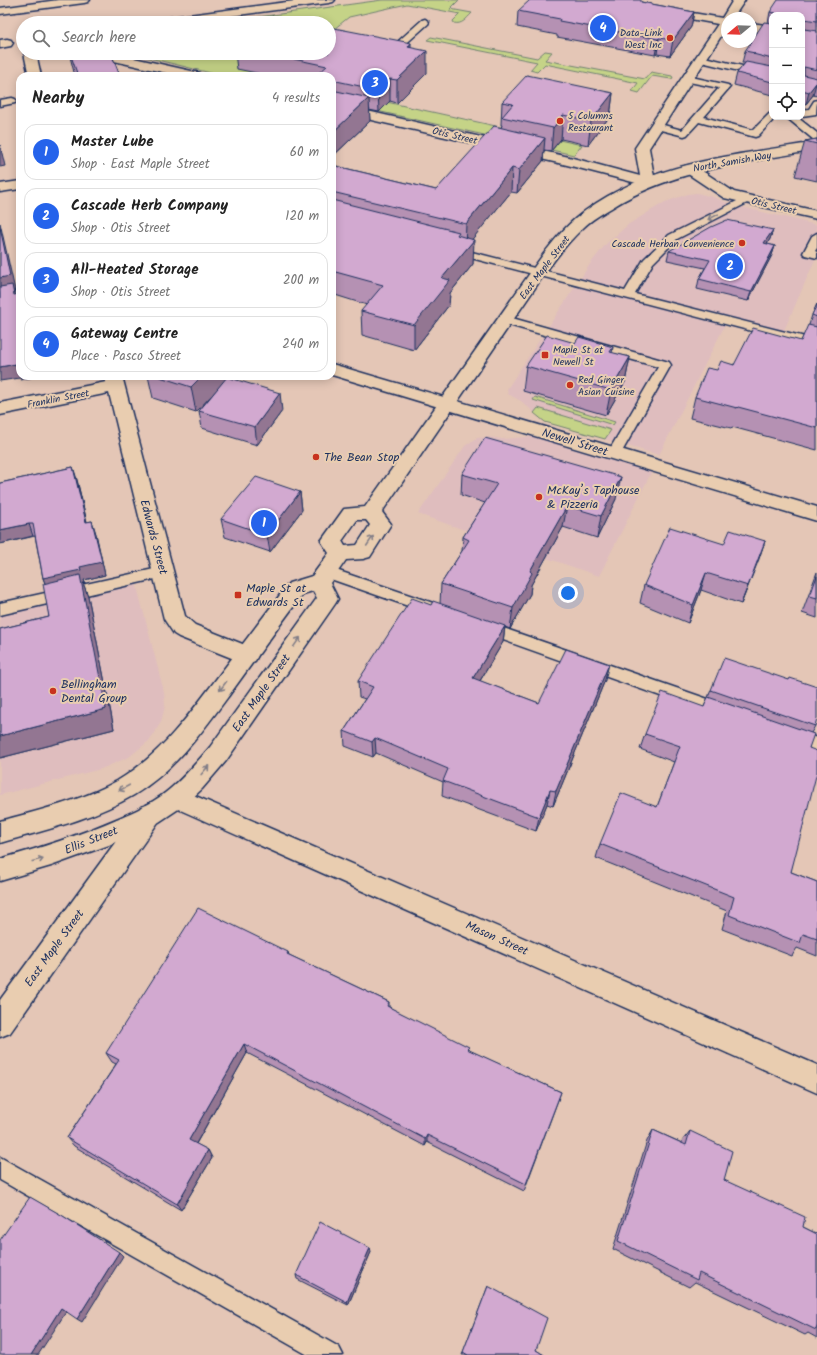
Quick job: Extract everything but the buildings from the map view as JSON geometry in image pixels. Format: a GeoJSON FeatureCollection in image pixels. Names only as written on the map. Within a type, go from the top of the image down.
{"type":"FeatureCollection","features":[{"type":"Feature","properties":{"kind":"main road"},"geometry":{"type":"LineString","coordinates":[[0,11],[84,0]]}},
{"type":"Feature","properties":{"kind":"main road"},"geometry":{"type":"LineString","coordinates":[[204,16],[329,0]]}},
{"type":"Feature","properties":{"kind":"main road"},"geometry":{"type":"LineString","coordinates":[[731,12],[738,0]]}},
{"type":"Feature","properties":{"kind":"main road"},"geometry":{"type":"LineString","coordinates":[[656,10],[721,21]]}},
{"type":"Feature","properties":{"kind":"main road"},"geometry":{"type":"LineString","coordinates":[[757,28],[769,30]]}},
{"type":"Feature","properties":{"kind":"main road"},"geometry":{"type":"LineString","coordinates":[[648,182],[642,148],[687,78],[721,29]]}},
{"type":"Feature","properties":{"kind":"main road"},"geometry":{"type":"LineString","coordinates":[[32,60],[34,72]]}},
{"type":"Feature","properties":{"kind":"main road"},"geometry":{"type":"LineString","coordinates":[[126,60],[179,72]]}},
{"type":"Feature","properties":{"kind":"main road","name":"Otis Street"},"geometry":{"type":"LineString","coordinates":[[336,108],[576,163],[648,182]]}},
{"type":"Feature","properties":{"kind":"main road","name":"North Samish Way"},"geometry":{"type":"LineString","coordinates":[[648,182],[690,169],[817,146]]}},
{"type":"Feature","properties":{"kind":"main road","name":"Otis Street"},"geometry":{"type":"LineString","coordinates":[[690,169],[729,194],[817,215]]}},
{"type":"Feature","properties":{"kind":"main road","name":"East Maple Street"},"geometry":{"type":"LineString","coordinates":[[371,513],[553,252],[575,226],[618,195],[648,182]]}},
{"type":"Feature","properties":{"kind":"main road"},"geometry":{"type":"LineString","coordinates":[[0,188],[16,186]]}},
{"type":"Feature","properties":{"kind":"main road","name":"Newell Street"},"geometry":{"type":"LineString","coordinates":[[336,371],[817,514]]}},
{"type":"Feature","properties":{"kind":"main road","name":"Franklin Street"},"geometry":{"type":"LineString","coordinates":[[0,409],[114,381]]}},
{"type":"Feature","properties":{"kind":"main road","name":"Edwards Street"},"geometry":{"type":"LineString","coordinates":[[114,381],[175,619],[182,628],[247,655]]}},
{"type":"Feature","properties":{"kind":"main road"},"geometry":{"type":"LineString","coordinates":[[371,513],[381,524],[362,552],[340,553],[331,541],[351,514],[371,513]]}},
{"type":"Feature","properties":{"kind":"main road"},"geometry":{"type":"LineString","coordinates":[[0,832],[60,815],[95,802],[142,778],[182,742],[296,588],[323,577],[340,553]]}},
{"type":"Feature","properties":{"kind":"main road","name":"East Maple Street"},"geometry":{"type":"LineString","coordinates":[[177,798],[200,776],[218,754],[328,599],[323,577]]}},
{"type":"Feature","properties":{"kind":"main road","name":"Ellis Street"},"geometry":{"type":"LineString","coordinates":[[0,870],[49,857],[101,838],[150,814],[177,798]]}},
{"type":"Feature","properties":{"kind":"main road","name":"Mason Street"},"geometry":{"type":"LineString","coordinates":[[177,798],[817,1079]]}},
{"type":"Feature","properties":{"kind":"main road","name":"East Maple Street"},"geometry":{"type":"LineString","coordinates":[[0,1023],[150,814]]}},
{"type":"Feature","properties":{"kind":"lane"},"geometry":{"type":"LineString","coordinates":[[397,47],[425,22]]}},
{"type":"Feature","properties":{"kind":"lane"},"geometry":{"type":"LineString","coordinates":[[700,59],[769,75]]}},
{"type":"Feature","properties":{"kind":"lane"},"geometry":{"type":"LineString","coordinates":[[701,82],[708,73]]}},
{"type":"Feature","properties":{"kind":"lane"},"geometry":{"type":"LineString","coordinates":[[656,126],[684,133],[725,87],[687,78]]}},
{"type":"Feature","properties":{"kind":"lane"},"geometry":{"type":"LineString","coordinates":[[0,103],[12,101]]}},
{"type":"Feature","properties":{"kind":"lane"},"geometry":{"type":"LineString","coordinates":[[805,113],[812,112],[817,103]]}},
{"type":"Feature","properties":{"kind":"lane"},"geometry":{"type":"LineString","coordinates":[[697,118],[755,134],[769,119]]}},
{"type":"Feature","properties":{"kind":"lane"},"geometry":{"type":"LineString","coordinates":[[796,120],[817,138]]}},
{"type":"Feature","properties":{"kind":"lane"},"geometry":{"type":"LineString","coordinates":[[628,295],[648,261],[673,237],[747,199]]}},
{"type":"Feature","properties":{"kind":"lane"},"geometry":{"type":"LineString","coordinates":[[817,236],[809,254],[817,255]]}},
{"type":"Feature","properties":{"kind":"lane"},"geometry":{"type":"LineString","coordinates":[[443,248],[817,344]]}},
{"type":"Feature","properties":{"kind":"lane"},"geometry":{"type":"LineString","coordinates":[[0,297],[16,295]]}},
{"type":"Feature","properties":{"kind":"lane"},"geometry":{"type":"LineString","coordinates":[[505,320],[665,365],[614,454]]}},
{"type":"Feature","properties":{"kind":"lane"},"geometry":{"type":"LineString","coordinates":[[0,609],[163,572]]}},
{"type":"Feature","properties":{"kind":"lane"},"geometry":{"type":"LineString","coordinates":[[323,577],[444,613]]}},
{"type":"Feature","properties":{"kind":"lane"},"geometry":{"type":"LineString","coordinates":[[467,621],[742,718]]}},
{"type":"Feature","properties":{"kind":"lane"},"geometry":{"type":"LineString","coordinates":[[772,729],[817,745]]}},
{"type":"Feature","properties":{"kind":"lane"},"geometry":{"type":"LineString","coordinates":[[0,1168],[331,1355]]}},
{"type":"Feature","properties":{"kind":"shaded area"},"geometry":{"type":"Polygon","coordinates":[[[697,193],[713,197],[733,205],[817,225],[817,255],[783,333],[728,319],[659,455],[545,422],[521,401],[508,394],[507,389],[590,264],[606,244],[629,224],[665,202],[688,194],[697,193]]]}},
{"type":"Feature","properties":{"kind":"shaded area"},"geometry":{"type":"Polygon","coordinates":[[[537,436],[652,471],[599,576],[418,514],[465,446],[477,438],[489,437],[502,439],[537,436]]]}},
{"type":"Feature","properties":{"kind":"shaded area"},"geometry":{"type":"Polygon","coordinates":[[[134,575],[164,692],[165,706],[161,722],[150,740],[129,757],[101,769],[0,795],[0,606],[134,575]]]}},
{"type":"Feature","properties":{"kind":"green space"},"geometry":{"type":"Polygon","coordinates":[[[382,0],[459,0],[450,9],[472,13],[462,22],[454,23],[453,21],[460,14],[407,4],[349,17],[336,27],[336,16],[265,16],[382,0]]]}},
{"type":"Feature","properties":{"kind":"green space"},"geometry":{"type":"Polygon","coordinates":[[[431,37],[537,58],[545,51],[552,52],[545,60],[645,79],[651,72],[672,76],[673,78],[652,76],[639,93],[632,91],[638,83],[545,64],[537,72],[530,70],[537,62],[427,40],[431,37]]]}},
{"type":"Feature","properties":{"kind":"green space"},"geometry":{"type":"Polygon","coordinates":[[[158,60],[296,60],[282,72],[207,72],[158,60]]]}},
{"type":"Feature","properties":{"kind":"green space"},"geometry":{"type":"Polygon","coordinates":[[[336,91],[582,145],[574,155],[336,102],[336,91]]]}},
{"type":"Feature","properties":{"kind":"green space"},"geometry":{"type":"Polygon","coordinates":[[[535,397],[615,422],[613,425],[533,400],[535,397]]]}},
{"type":"Feature","properties":{"kind":"green space"},"geometry":{"type":"Polygon","coordinates":[[[538,408],[611,430],[605,439],[545,422],[534,413],[538,408]]]}},
{"type":"Feature","properties":{"kind":"place","name":"Gateway Centre"},"geometry":{"type":"Point","coordinates":[603,28]}},
{"type":"Feature","properties":{"kind":"place","name":"Data-Link West Inc"},"geometry":{"type":"Point","coordinates":[670,38]}},
{"type":"Feature","properties":{"kind":"place","name":"All-Heated Storage"},"geometry":{"type":"Point","coordinates":[375,83]}},
{"type":"Feature","properties":{"kind":"place","name":"5 Columns Restaurant"},"geometry":{"type":"Point","coordinates":[560,121]}},
{"type":"Feature","properties":{"kind":"place","name":"Cascade Herban Convenience"},"geometry":{"type":"Point","coordinates":[742,243]}},
{"type":"Feature","properties":{"kind":"place","name":"Cascade Herb Company"},"geometry":{"type":"Point","coordinates":[730,266]}},
{"type":"Feature","properties":{"kind":"place","name":"Maple St at Newell St"},"geometry":{"type":"Point","coordinates":[545,355]}},
{"type":"Feature","properties":{"kind":"place","name":"Red Ginger Asian Cuisine"},"geometry":{"type":"Point","coordinates":[570,385]}},
{"type":"Feature","properties":{"kind":"place","name":"The Bean Stop"},"geometry":{"type":"Point","coordinates":[316,457]}},
{"type":"Feature","properties":{"kind":"place","name":"McKay’s Taphouse & Pizzeria"},"geometry":{"type":"Point","coordinates":[539,497]}},
{"type":"Feature","properties":{"kind":"place","name":"Master Lube"},"geometry":{"type":"Point","coordinates":[264,523]}},
{"type":"Feature","properties":{"kind":"place","name":"Maple St at Edwards St"},"geometry":{"type":"Point","coordinates":[238,595]}},
{"type":"Feature","properties":{"kind":"place","name":"Bellingham Dental Group"},"geometry":{"type":"Point","coordinates":[53,691]}}]}
